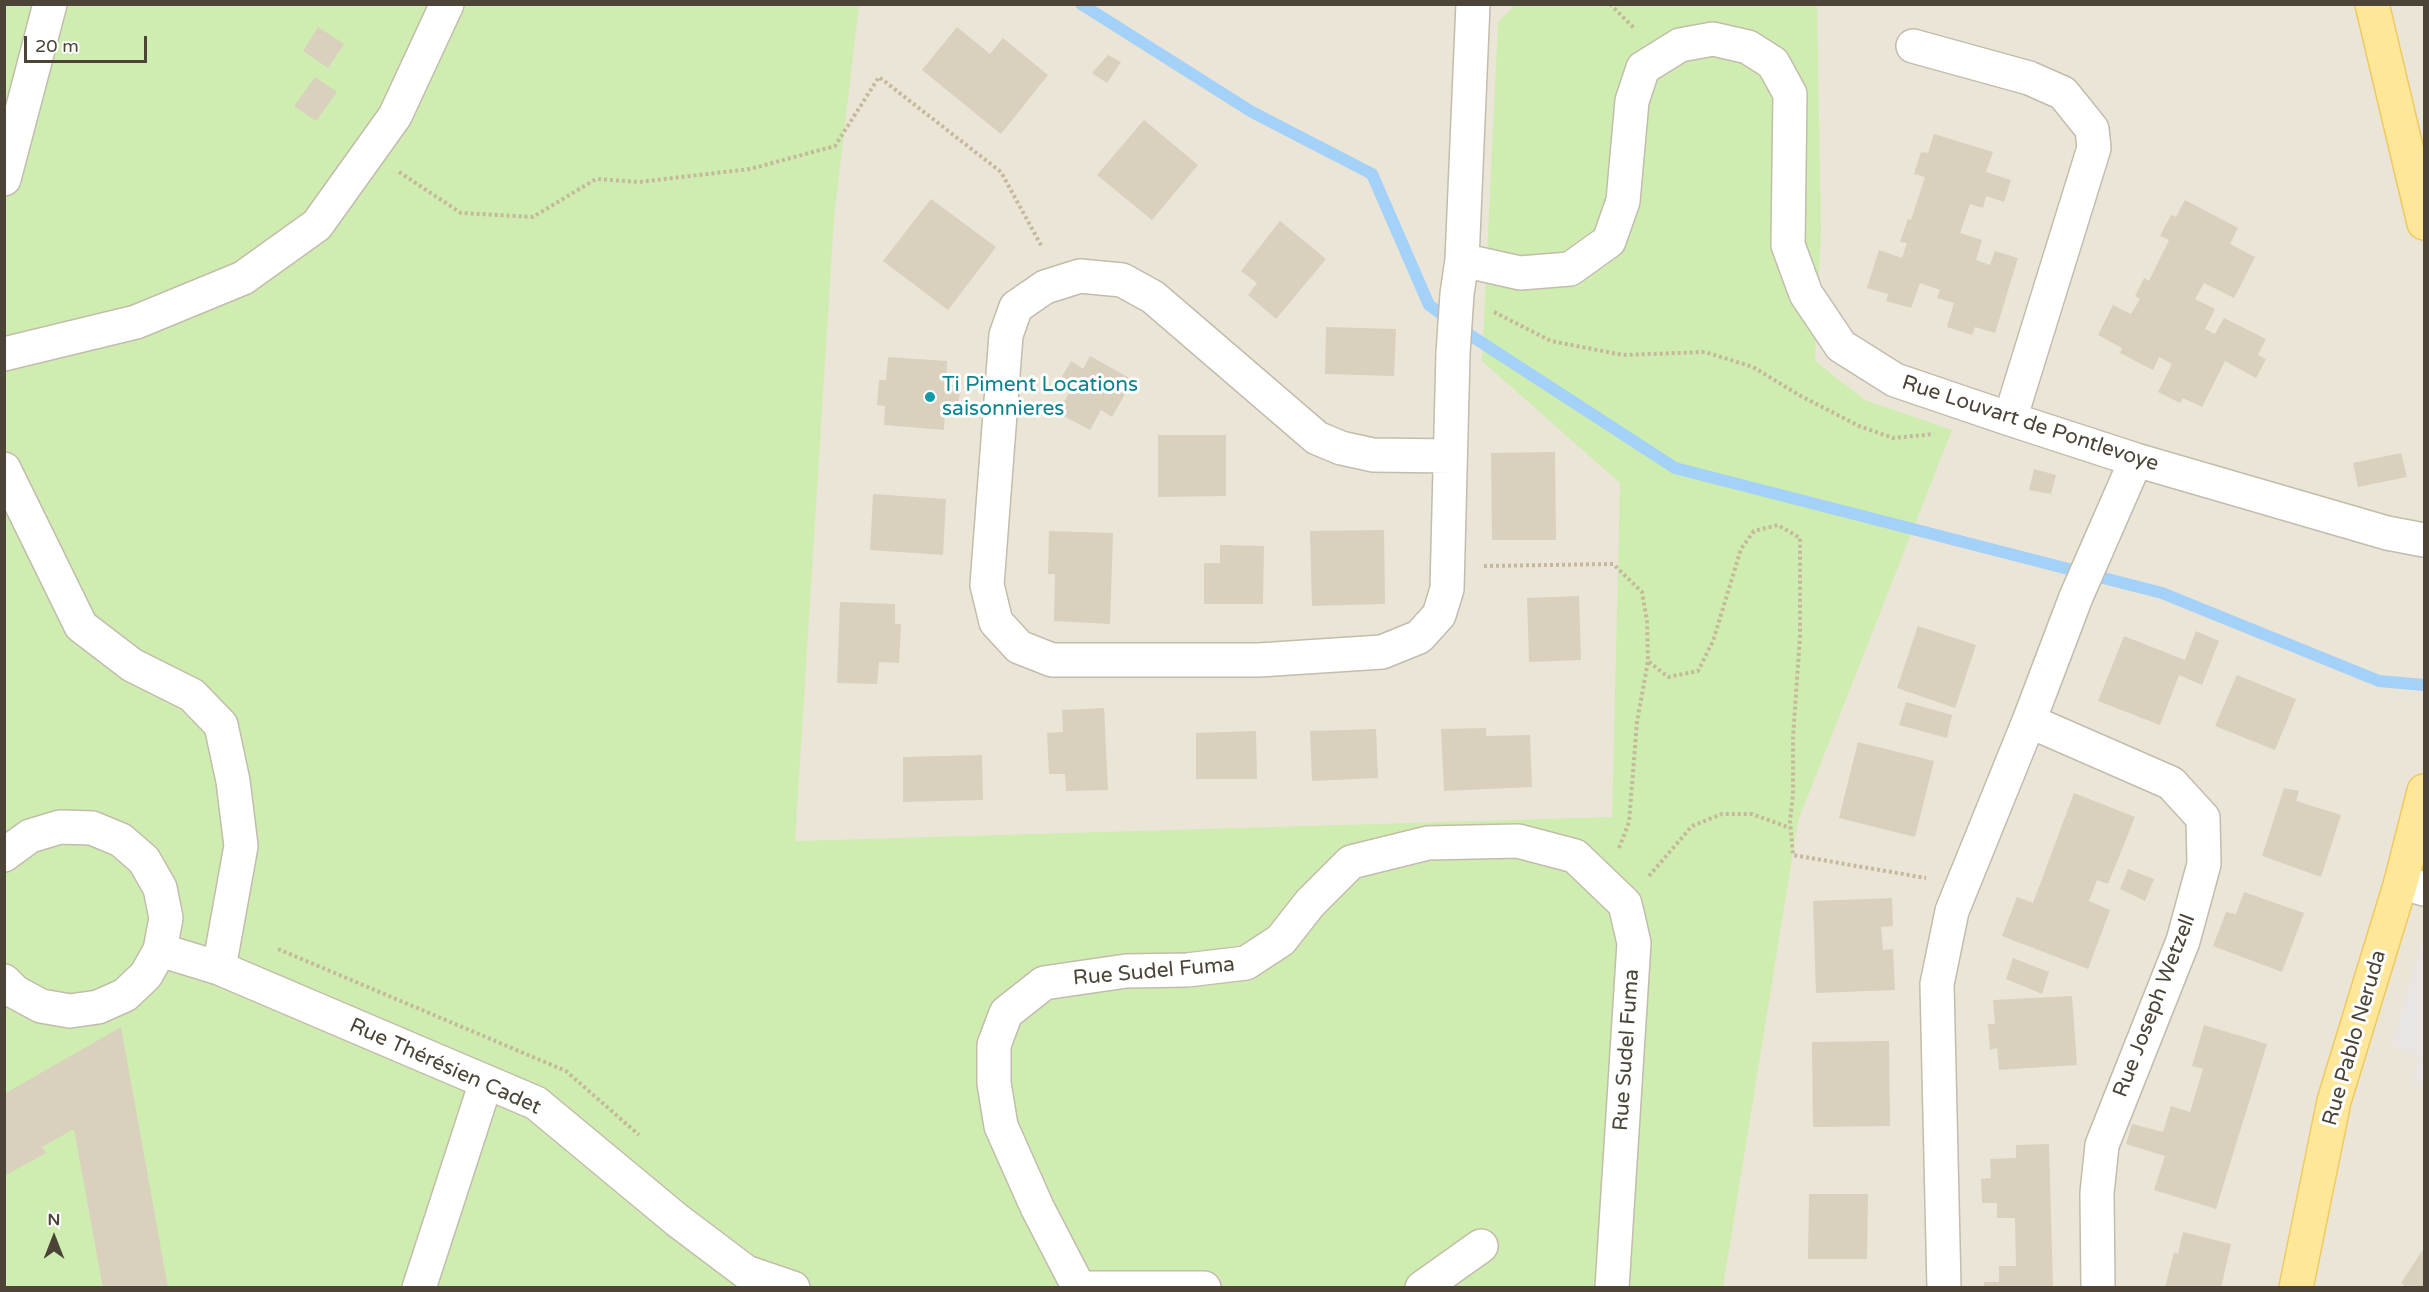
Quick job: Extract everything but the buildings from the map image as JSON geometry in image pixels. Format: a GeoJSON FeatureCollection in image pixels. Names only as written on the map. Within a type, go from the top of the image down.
{"type":"FeatureCollection","features":[{"type":"Feature","properties":{"kind":"main road"},"geometry":{"type":"LineString","coordinates":[[2372,4],[2424,223]]}},
{"type":"Feature","properties":{"kind":"main road","name":"Rue Pablo Neruda"},"geometry":{"type":"LineString","coordinates":[[2296,1287],[2334,1101],[2413,885],[2424,790]]}},
{"type":"Feature","properties":{"kind":"street"},"geometry":{"type":"LineString","coordinates":[[4,179],[50,4]]}},
{"type":"Feature","properties":{"kind":"street"},"geometry":{"type":"LineString","coordinates":[[4,354],[136,322],[243,278],[317,225],[394,116],[447,4]]}},
{"type":"Feature","properties":{"kind":"street"},"geometry":{"type":"LineString","coordinates":[[1450,456],[1373,455],[1341,448],[1317,438],[1153,297],[1122,280],[1080,276],[1061,281],[1045,287],[1016,307],[1006,335],[987,585],[996,622],[1019,647],[1052,660],[1259,660],[1382,651],[1419,637],[1439,615],[1447,589],[1454,353],[1457,294],[1462,260],[1473,4]]}},
{"type":"Feature","properties":{"kind":"street","name":"Rue Louvart de Pontlevoye"},"geometry":{"type":"LineString","coordinates":[[1462,260],[1520,273],[1570,269],[1609,241],[1623,201],[1632,101],[1643,68],[1680,45],[1713,39],[1748,46],[1773,63],[1790,94],[1788,244],[1806,294],[1841,346],[1895,380],[1994,414],[2136,460],[2387,533],[2424,540]]}},
{"type":"Feature","properties":{"kind":"street"},"geometry":{"type":"LineString","coordinates":[[1913,46],[2029,78],[2063,93],[2092,129],[2094,148],[1994,414]]}},
{"type":"Feature","properties":{"kind":"street"},"geometry":{"type":"LineString","coordinates":[[1944,1287],[1937,984],[1952,911],[2029,721],[2076,597],[2136,460]]}},
{"type":"Feature","properties":{"kind":"street"},"geometry":{"type":"LineString","coordinates":[[4,469],[81,626],[132,665],[192,694],[221,725],[233,781],[241,846],[219,968]]}},
{"type":"Feature","properties":{"kind":"street","name":"Rue Joseph Wetzell"},"geometry":{"type":"LineString","coordinates":[[2029,721],[2170,783],[2203,818],[2204,864],[2183,941],[2102,1145],[2097,1193],[2098,1287]]}},
{"type":"Feature","properties":{"kind":"street"},"geometry":{"type":"LineString","coordinates":[[4,855],[30,836],[60,827],[92,828],[121,840],[144,860],[160,888],[166,918],[160,950],[146,975],[124,995],[98,1007],[70,1011],[41,1006],[15,992],[4,981]]}},
{"type":"Feature","properties":{"kind":"street","name":"Rue Sudel Fuma"},"geometry":{"type":"LineString","coordinates":[[1079,1287],[1036,1207],[1001,1126],[994,1083],[994,1045],[1006,1013],[1044,983],[1126,971],[1187,970],[1246,963],[1281,940],[1310,903],[1351,862],[1428,843],[1518,841],[1575,856],[1615,895],[1634,943],[1612,1287]]}},
{"type":"Feature","properties":{"kind":"street","name":"Rue Thérésien Cadet"},"geometry":{"type":"LineString","coordinates":[[160,950],[219,968],[536,1103],[677,1220],[742,1280],[793,1287]]}},
{"type":"Feature","properties":{"kind":"street"},"geometry":{"type":"LineString","coordinates":[[419,1287],[486,1082]]}},
{"type":"Feature","properties":{"kind":"street"},"geometry":{"type":"LineString","coordinates":[[1422,1287],[1481,1246]]}},
{"type":"Feature","properties":{"kind":"street"},"geometry":{"type":"LineString","coordinates":[[1091,1287],[1204,1287]]}},
{"type":"Feature","properties":{"kind":"path"},"geometry":{"type":"LineString","coordinates":[[369,152],[461,213],[533,217],[596,179],[639,182],[750,169],[834,146],[879,77],[1001,172],[1061,281]]}},
{"type":"Feature","properties":{"kind":"path"},"geometry":{"type":"LineString","coordinates":[[1457,294],[1551,341],[1623,355],[1705,352],[1753,367],[1798,395],[1859,426],[1893,438],[1932,435],[1994,414]]}},
{"type":"Feature","properties":{"kind":"path"},"geometry":{"type":"LineString","coordinates":[[1648,661],[1668,677],[1698,671],[1713,641],[1741,549],[1754,531],[1778,525],[1800,538],[1800,636],[1793,738],[1791,828],[1793,855],[1962,883]]}},
{"type":"Feature","properties":{"kind":"path"},"geometry":{"type":"LineString","coordinates":[[1448,567],[1612,564],[1642,592],[1647,621],[1648,661],[1637,722],[1629,822],[1615,895]]}},
{"type":"Feature","properties":{"kind":"path"},"geometry":{"type":"LineString","coordinates":[[1615,895],[1692,826],[1722,814],[1752,814],[1791,828]]}},
{"type":"Feature","properties":{"kind":"shaded area"},"geometry":{"type":"Polygon","coordinates":[[[5,5],[2424,5],[2424,1287],[5,1287],[5,5]]]}},
{"type":"Feature","properties":{"kind":"shaded area"},"geometry":{"type":"Polygon","coordinates":[[[2424,936],[2424,1087],[2410,1084],[2419,1058],[2391,1045],[2424,936]]]}},
{"type":"Feature","properties":{"kind":"green space"},"geometry":{"type":"Polygon","coordinates":[[[5,5],[859,5],[834,218],[795,841],[1612,817],[1620,483],[1482,361],[1498,22],[1515,5],[1817,5],[1821,232],[1815,361],[1865,400],[1952,430],[1798,821],[1723,1287],[5,1288],[5,5]]]}},
{"type":"Feature","properties":{"kind":"waterway"},"geometry":{"type":"LineString","coordinates":[[1081,4],[1252,112],[1372,174],[1429,305],[1473,337],[1675,468],[2162,593],[2379,681],[2424,685]]}},
{"type":"Feature","properties":{"kind":"place","name":"Ti Piment Locations saisonnieres"},"geometry":{"type":"Point","coordinates":[930,397]}}]}
